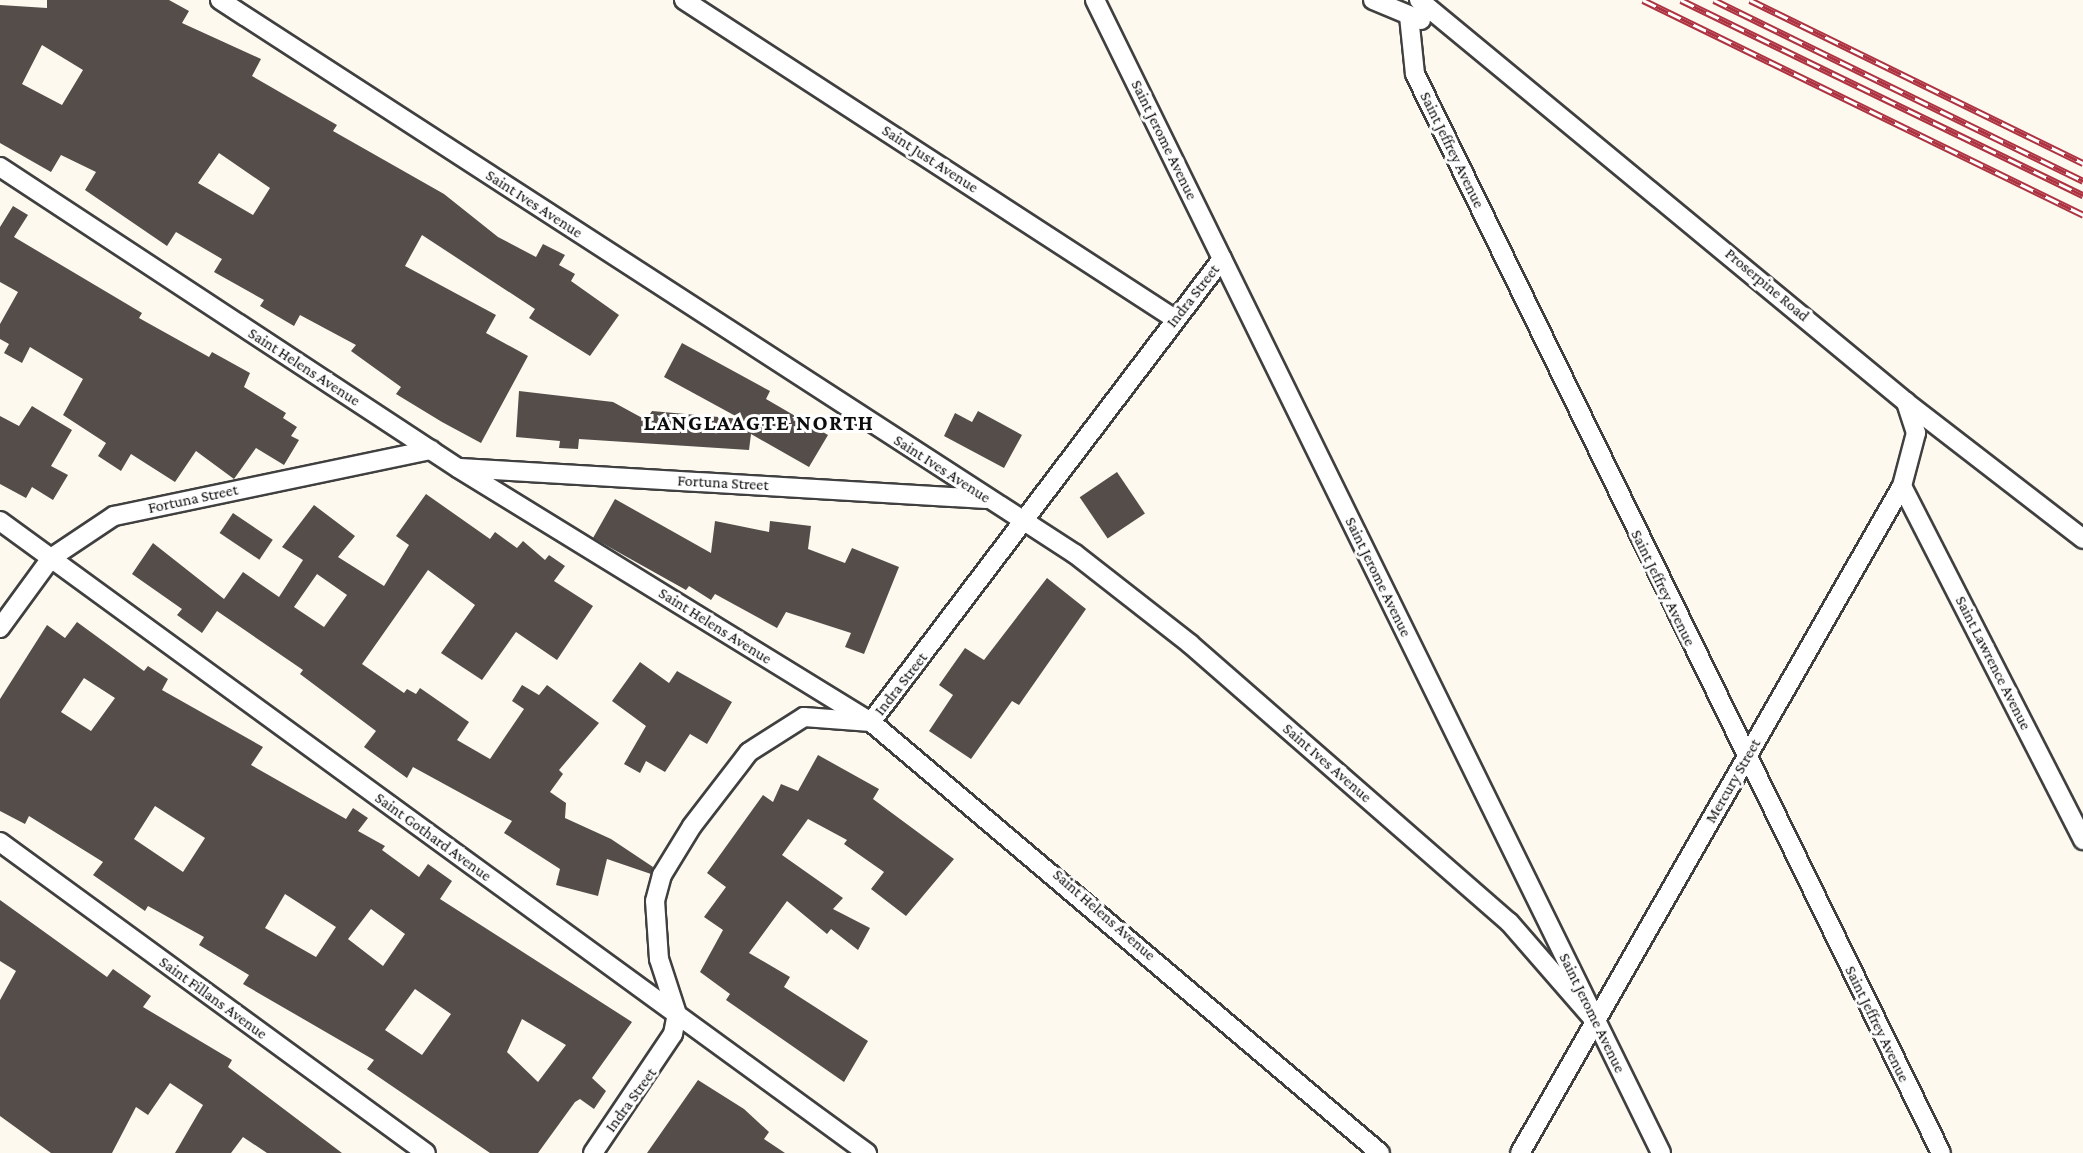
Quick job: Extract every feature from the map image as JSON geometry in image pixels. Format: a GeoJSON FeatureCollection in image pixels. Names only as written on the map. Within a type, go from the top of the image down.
{"type":"FeatureCollection","features":[{"type":"Feature","properties":{"kind":"street","name":"Saint Ives Avenue"},"geometry":{"type":"LineString","coordinates":[[220,0],[1025,521],[1182,638],[1417,841],[1534,946],[1596,1022]]}},
{"type":"Feature","properties":{"kind":"street","name":"Saint Just Avenue"},"geometry":{"type":"LineString","coordinates":[[684,0],[1175,319]]}},
{"type":"Feature","properties":{"kind":"street","name":"Saint Jerome Avenue"},"geometry":{"type":"LineString","coordinates":[[1095,0],[1661,1153]]}},
{"type":"Feature","properties":{"kind":"street","name":"Proserpine Road"},"geometry":{"type":"LineString","coordinates":[[1373,0],[1451,31]]}},
{"type":"Feature","properties":{"kind":"street","name":"Proserpine Road"},"geometry":{"type":"LineString","coordinates":[[1419,0],[1451,31],[1533,91],[1906,402],[2083,539]]}},
{"type":"Feature","properties":{"kind":"street","name":"Saint Jeffrey Avenue"},"geometry":{"type":"LineString","coordinates":[[1409,16],[1414,74],[1746,759],[1941,1153]]}},
{"type":"Feature","properties":{"kind":"street","name":"Saint Helens Avenue"},"geometry":{"type":"LineString","coordinates":[[0,167],[458,468],[871,722],[1380,1153]]}},
{"type":"Feature","properties":{"kind":"street","name":"Indra Street"},"geometry":{"type":"LineString","coordinates":[[593,1153],[666,1049],[677,1014],[659,959],[655,901],[662,875],[692,826],[749,752],[804,717],[871,722],[1222,259]]}},
{"type":"Feature","properties":{"kind":"street","name":"Mercury Street"},"geometry":{"type":"LineString","coordinates":[[1520,1153],[1902,486],[1916,433],[1906,402]]}},
{"type":"Feature","properties":{"kind":"street","name":"Fortuna Street"},"geometry":{"type":"LineString","coordinates":[[0,628],[51,558],[114,516],[431,450]]}},
{"type":"Feature","properties":{"kind":"street","name":"Fortuna Street"},"geometry":{"type":"LineString","coordinates":[[458,468],[988,499]]}},
{"type":"Feature","properties":{"kind":"street","name":"Saint Lawrence Avenue"},"geometry":{"type":"LineString","coordinates":[[1902,486],[2083,840]]}},
{"type":"Feature","properties":{"kind":"street","name":"Saint Gothard Avenue"},"geometry":{"type":"LineString","coordinates":[[0,521],[867,1153]]}},
{"type":"Feature","properties":{"kind":"street","name":"Saint Fillans Avenue"},"geometry":{"type":"LineString","coordinates":[[0,842],[426,1153]]}},
{"type":"Feature","properties":{"kind":"building"},"geometry":{"type":"Polygon","coordinates":[[[47,0],[169,0],[189,11],[182,23],[261,59],[252,76],[337,125],[333,131],[444,194],[498,237],[536,257],[543,244],[565,255],[559,265],[575,274],[571,281],[619,315],[590,356],[529,318],[535,309],[422,235],[405,266],[496,315],[486,333],[528,356],[481,443],[396,394],[401,387],[351,351],[356,345],[300,315],[294,326],[260,306],[264,300],[214,272],[222,259],[176,232],[167,246],[85,190],[96,172],[61,155],[51,172],[0,143],[0,5],[47,8],[47,0]],[[42,45],[22,84],[62,105],[83,70],[42,45]],[[219,153],[198,183],[253,215],[270,188],[219,153]]]}},
{"type":"Feature","properties":{"kind":"building"},"geometry":{"type":"Polygon","coordinates":[[[13,206],[28,215],[14,237],[142,313],[139,318],[209,357],[212,352],[250,373],[244,387],[286,413],[283,418],[297,427],[291,436],[299,440],[284,465],[256,448],[234,479],[196,451],[175,482],[131,454],[121,471],[98,456],[106,443],[63,415],[83,379],[30,347],[22,363],[4,353],[9,344],[0,339],[0,324],[18,292],[0,282],[0,227],[13,206]]]}},
{"type":"Feature","properties":{"kind":"building"},"geometry":{"type":"Polygon","coordinates":[[[682,343],[770,391],[766,399],[828,435],[809,467],[751,434],[749,450],[579,439],[578,449],[559,448],[560,441],[516,437],[519,391],[613,402],[646,420],[652,411],[741,419],[664,377],[682,343]]]}},
{"type":"Feature","properties":{"kind":"building"},"geometry":{"type":"Polygon","coordinates":[[[32,406],[72,430],[51,466],[68,475],[53,500],[32,487],[26,498],[0,484],[0,416],[19,426],[32,406]]]}},
{"type":"Feature","properties":{"kind":"building"},"geometry":{"type":"Polygon","coordinates":[[[978,411],[1022,435],[1004,468],[944,436],[955,413],[972,422],[978,411]]]}},
{"type":"Feature","properties":{"kind":"building"},"geometry":{"type":"Polygon","coordinates":[[[1117,472],[1145,513],[1108,539],[1080,497],[1117,472]]]}},
{"type":"Feature","properties":{"kind":"building"},"geometry":{"type":"Polygon","coordinates":[[[426,494],[490,539],[495,532],[517,548],[523,541],[545,560],[549,555],[565,566],[554,581],[593,606],[557,660],[516,632],[482,680],[441,653],[475,605],[428,570],[362,664],[404,693],[407,689],[416,694],[420,688],[469,722],[457,740],[490,759],[524,709],[512,701],[522,685],[539,695],[547,685],[599,723],[559,770],[563,774],[550,792],[566,803],[565,818],[611,839],[653,867],[651,874],[607,859],[598,896],[556,885],[560,869],[504,833],[512,821],[413,767],[407,778],[364,747],[376,731],[300,674],[303,670],[217,611],[202,633],[177,615],[182,609],[132,574],[153,543],[224,599],[243,572],[279,597],[303,560],[282,547],[314,505],[355,536],[338,557],[384,586],[409,545],[396,536],[426,494]],[[317,574],[294,607],[324,627],[347,595],[317,574]]]}},
{"type":"Feature","properties":{"kind":"building"},"geometry":{"type":"Polygon","coordinates":[[[615,499],[711,553],[715,521],[769,532],[770,521],[811,526],[808,549],[845,563],[852,548],[899,567],[864,654],[845,647],[851,633],[786,612],[777,628],[715,594],[711,600],[689,586],[686,590],[593,538],[615,499]]]}},
{"type":"Feature","properties":{"kind":"building"},"geometry":{"type":"Polygon","coordinates":[[[233,513],[273,540],[259,560],[220,533],[233,513]]]}},
{"type":"Feature","properties":{"kind":"building"},"geometry":{"type":"Polygon","coordinates":[[[1047,578],[1086,609],[1019,705],[1012,701],[971,759],[929,731],[953,695],[939,685],[965,648],[984,660],[1047,578]]]}},
{"type":"Feature","properties":{"kind":"building"},"geometry":{"type":"Polygon","coordinates":[[[77,622],[144,671],[148,666],[168,679],[162,690],[263,747],[251,765],[346,819],[353,808],[368,818],[358,831],[385,846],[382,850],[419,877],[428,864],[452,881],[440,899],[632,1022],[592,1078],[606,1091],[594,1109],[580,1099],[575,1102],[538,1153],[490,1153],[367,1069],[374,1060],[243,984],[249,975],[199,945],[204,937],[148,906],[145,911],[93,875],[103,862],[29,816],[25,824],[0,811],[0,699],[47,625],[65,638],[77,622]],[[84,678],[61,712],[91,731],[115,698],[84,678]],[[155,806],[134,839],[183,872],[205,838],[155,806]],[[285,894],[265,928],[316,957],[336,927],[285,894]],[[371,909],[348,939],[383,966],[405,934],[371,909]],[[415,989],[385,1030],[422,1055],[451,1014],[415,989]],[[522,1019],[507,1052],[538,1082],[566,1045],[522,1019]]]}},
{"type":"Feature","properties":{"kind":"building"},"geometry":{"type":"Polygon","coordinates":[[[640,662],[669,683],[677,671],[732,702],[707,744],[690,734],[665,772],[646,761],[640,773],[624,764],[646,726],[612,701],[640,662]]]}},
{"type":"Feature","properties":{"kind":"building"},"geometry":{"type":"Polygon","coordinates":[[[818,755],[879,789],[873,799],[954,859],[906,916],[871,889],[884,872],[844,844],[847,840],[808,819],[782,855],[843,898],[833,909],[870,928],[858,950],[831,929],[827,934],[787,901],[749,953],[790,977],[784,987],[868,1041],[844,1082],[726,1000],[730,994],[700,972],[723,930],[704,917],[726,887],[707,873],[763,795],[773,802],[781,784],[798,791],[818,755]]]}},
{"type":"Feature","properties":{"kind":"building"},"geometry":{"type":"Polygon","coordinates":[[[0,900],[107,977],[113,969],[151,996],[143,1007],[232,1060],[228,1067],[342,1153],[267,1153],[243,1137],[231,1153],[175,1153],[203,1105],[170,1083],[148,1115],[136,1107],[112,1153],[51,1153],[0,1116],[0,1000],[16,971],[0,961],[0,900]]]}},
{"type":"Feature","properties":{"kind":"building"},"geometry":{"type":"Polygon","coordinates":[[[698,1080],[744,1109],[769,1132],[764,1139],[785,1153],[647,1153],[698,1080]]]}},
{"type":"Feature","properties":{"kind":"railway"},"geometry":{"type":"LineString","coordinates":[[1643,0],[2083,215]]}},
{"type":"Feature","properties":{"kind":"railway"},"geometry":{"type":"LineString","coordinates":[[1681,0],[2083,195]]}},
{"type":"Feature","properties":{"kind":"railway"},"geometry":{"type":"LineString","coordinates":[[1714,0],[2083,181]]}},
{"type":"Feature","properties":{"kind":"railway"},"geometry":{"type":"LineString","coordinates":[[1750,0],[2083,163]]}},
{"type":"Feature","properties":{"kind":"district","name":"LANGLAAGTE NORTH"},"geometry":{"type":"Point","coordinates":[759,423]}}]}
